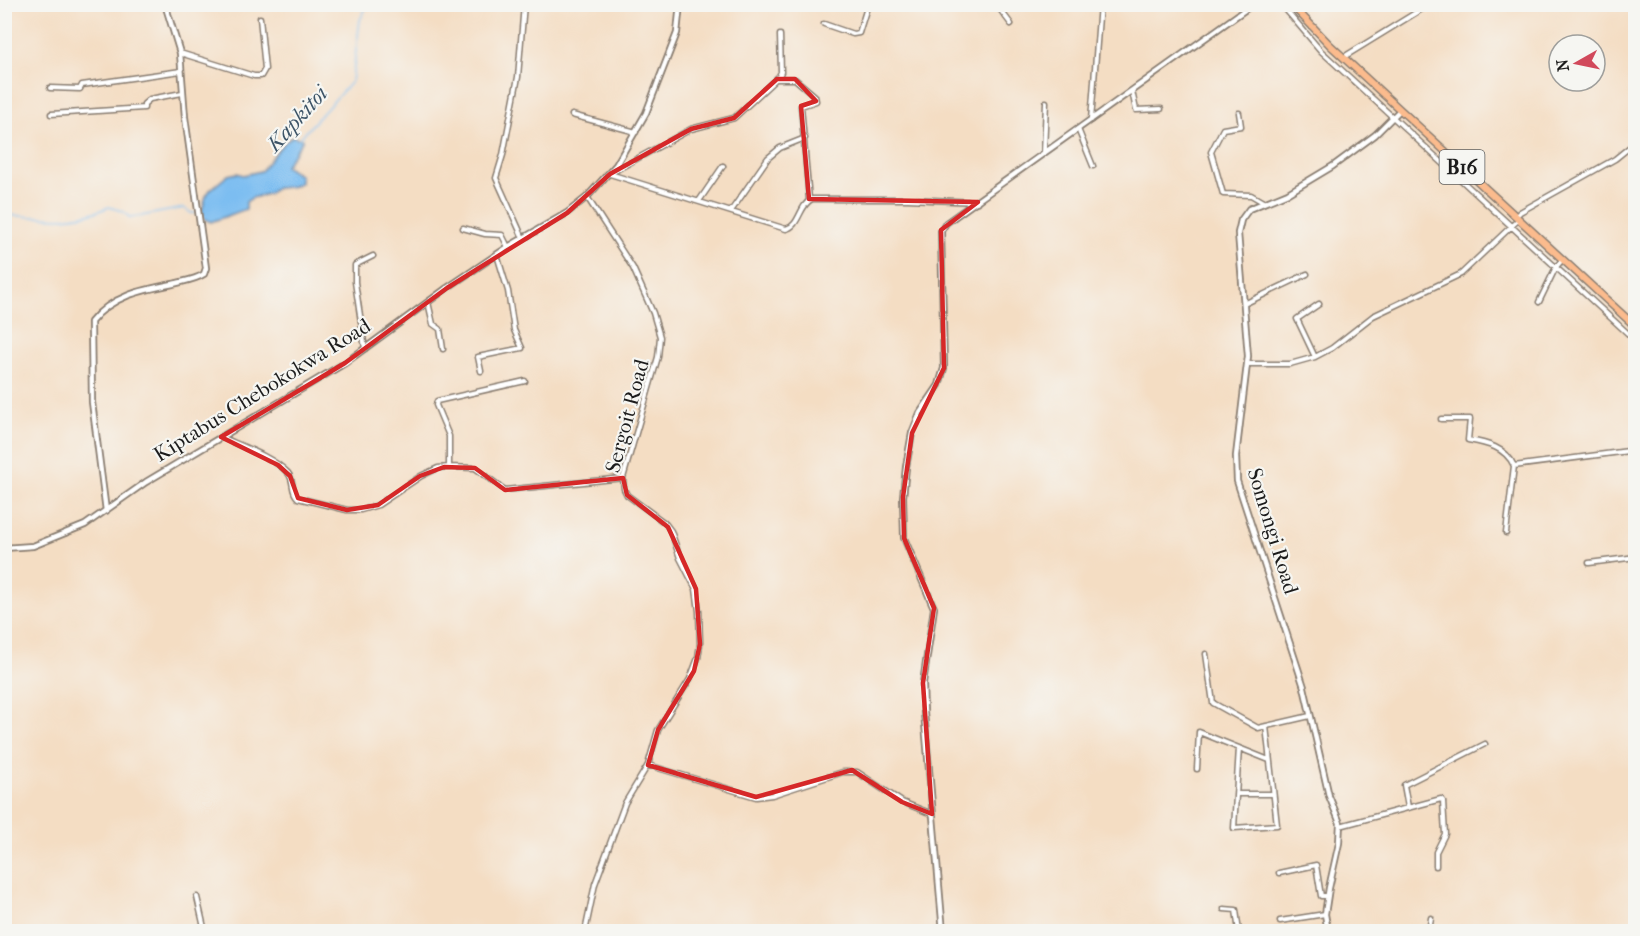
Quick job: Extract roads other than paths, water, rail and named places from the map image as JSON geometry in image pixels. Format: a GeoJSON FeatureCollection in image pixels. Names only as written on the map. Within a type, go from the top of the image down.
{"type":"FeatureCollection","features":[{"type":"Feature","properties":{"kind":"main road","name":"B16"},"geometry":{"type":"LineString","coordinates":[[1291,4],[1330,45],[1635,327]]}},
{"type":"Feature","properties":{"kind":"street"},"geometry":{"type":"LineString","coordinates":[[106,511],[92,402],[91,322],[99,312],[114,301],[130,294],[195,279],[206,272],[182,93],[180,53],[165,4]]}},
{"type":"Feature","properties":{"kind":"street"},"geometry":{"type":"LineString","coordinates":[[524,4],[518,77],[503,155],[495,178],[524,239]]}},
{"type":"Feature","properties":{"kind":"street","name":"Kiptabus Chebokokwa Road"},"geometry":{"type":"LineString","coordinates":[[4,548],[27,547],[85,525],[146,482],[345,363],[428,302],[497,255],[567,213],[587,197],[610,174],[646,112],[677,33],[680,4]]}},
{"type":"Feature","properties":{"kind":"street"},"geometry":{"type":"LineString","coordinates":[[824,24],[853,34],[859,33],[868,4]]}},
{"type":"Feature","properties":{"kind":"street"},"geometry":{"type":"LineString","coordinates":[[996,4],[1011,24]]}},
{"type":"Feature","properties":{"kind":"street"},"geometry":{"type":"LineString","coordinates":[[1091,120],[1100,4]]}},
{"type":"Feature","properties":{"kind":"street"},"geometry":{"type":"LineString","coordinates":[[943,932],[923,683],[934,608],[904,538],[904,487],[916,420],[926,401],[939,385],[944,368],[941,231],[946,224],[1253,4]]}},
{"type":"Feature","properties":{"kind":"street"},"geometry":{"type":"LineString","coordinates":[[1281,4],[1322,51],[1635,341]]}},
{"type":"Feature","properties":{"kind":"street"},"geometry":{"type":"LineString","coordinates":[[1347,55],[1430,4]]}},
{"type":"Feature","properties":{"kind":"street"},"geometry":{"type":"LineString","coordinates":[[180,53],[254,76],[261,76],[265,69],[260,18]]}},
{"type":"Feature","properties":{"kind":"street"},"geometry":{"type":"LineString","coordinates":[[610,174],[691,129],[734,118],[777,79],[781,72],[780,35]]}},
{"type":"Feature","properties":{"kind":"street"},"geometry":{"type":"LineString","coordinates":[[50,88],[80,89],[82,85],[181,71]]}},
{"type":"Feature","properties":{"kind":"street"},"geometry":{"type":"LineString","coordinates":[[610,174],[783,228],[790,228],[809,200],[801,106],[816,100],[815,96],[795,79],[777,79]]}},
{"type":"Feature","properties":{"kind":"street"},"geometry":{"type":"LineString","coordinates":[[1132,91],[1137,110],[1161,109]]}},
{"type":"Feature","properties":{"kind":"street"},"geometry":{"type":"LineString","coordinates":[[51,114],[144,108],[144,104],[150,99],[182,93]]}},
{"type":"Feature","properties":{"kind":"street"},"geometry":{"type":"LineString","coordinates":[[1044,153],[1046,102]]}},
{"type":"Feature","properties":{"kind":"street","name":"Somongi Road"},"geometry":{"type":"LineString","coordinates":[[1328,932],[1325,914],[1327,896],[1339,843],[1340,826],[1329,796],[1304,687],[1237,482],[1236,456],[1247,364],[1239,227],[1249,209],[1288,193],[1357,150],[1400,110]]}},
{"type":"Feature","properties":{"kind":"street"},"geometry":{"type":"LineString","coordinates":[[1239,113],[1241,126],[1223,129],[1211,152],[1223,194],[1251,195],[1263,202]]}},
{"type":"Feature","properties":{"kind":"street"},"geometry":{"type":"LineString","coordinates":[[572,115],[636,132]]}},
{"type":"Feature","properties":{"kind":"street"},"geometry":{"type":"LineString","coordinates":[[1078,129],[1094,166]]}},
{"type":"Feature","properties":{"kind":"street"},"geometry":{"type":"LineString","coordinates":[[731,211],[768,158],[780,148],[804,138]]}},
{"type":"Feature","properties":{"kind":"street"},"geometry":{"type":"LineString","coordinates":[[1247,364],[1290,364],[1315,357],[1332,348],[1373,316],[1461,274],[1510,226],[1520,212],[1615,159],[1635,142]]}},
{"type":"Feature","properties":{"kind":"street"},"geometry":{"type":"LineString","coordinates":[[699,201],[723,166]]}},
{"type":"Feature","properties":{"kind":"street","name":"Sergoit Road"},"geometry":{"type":"LineString","coordinates":[[585,932],[590,899],[624,803],[648,765],[658,730],[690,679],[698,658],[699,611],[696,589],[680,558],[671,531],[627,495],[624,489],[623,478],[658,357],[660,337],[653,313],[633,268],[587,197]]}},
{"type":"Feature","properties":{"kind":"street"},"geometry":{"type":"LineString","coordinates":[[809,200],[834,198],[978,202]]}},
{"type":"Feature","properties":{"kind":"street"},"geometry":{"type":"LineString","coordinates":[[463,228],[485,234],[502,235],[508,248]]}},
{"type":"Feature","properties":{"kind":"street"},"geometry":{"type":"LineString","coordinates":[[481,371],[478,357],[522,348],[514,330],[508,291],[497,255]]}},
{"type":"Feature","properties":{"kind":"street"},"geometry":{"type":"LineString","coordinates":[[364,349],[355,282],[355,265],[373,256]]}},
{"type":"Feature","properties":{"kind":"street"},"geometry":{"type":"LineString","coordinates":[[1539,302],[1556,267],[1562,260]]}},
{"type":"Feature","properties":{"kind":"street"},"geometry":{"type":"LineString","coordinates":[[1244,304],[1307,273]]}},
{"type":"Feature","properties":{"kind":"street"},"geometry":{"type":"LineString","coordinates":[[428,302],[433,324],[440,329],[443,349]]}},
{"type":"Feature","properties":{"kind":"street"},"geometry":{"type":"LineString","coordinates":[[1315,357],[1297,320],[1319,303]]}},
{"type":"Feature","properties":{"kind":"street"},"geometry":{"type":"LineString","coordinates":[[449,467],[449,435],[436,405],[437,400],[525,381]]}},
{"type":"Feature","properties":{"kind":"street"},"geometry":{"type":"LineString","coordinates":[[1441,419],[1470,419],[1468,440],[1488,443],[1511,459],[1514,466],[1506,533]]}},
{"type":"Feature","properties":{"kind":"street"},"geometry":{"type":"LineString","coordinates":[[221,436],[278,465],[290,476],[292,492],[298,498],[347,510],[361,510],[378,505],[421,476],[438,468],[475,468],[505,490],[623,478]]}},
{"type":"Feature","properties":{"kind":"street"},"geometry":{"type":"LineString","coordinates":[[1514,466],[1635,450]]}},
{"type":"Feature","properties":{"kind":"street"},"geometry":{"type":"LineString","coordinates":[[1589,563],[1635,557]]}},
{"type":"Feature","properties":{"kind":"street"},"geometry":{"type":"LineString","coordinates":[[1206,654],[1213,703],[1258,728],[1310,716]]}},
{"type":"Feature","properties":{"kind":"street"},"geometry":{"type":"LineString","coordinates":[[1239,748],[1234,828],[1276,825],[1266,726]]}},
{"type":"Feature","properties":{"kind":"street"},"geometry":{"type":"LineString","coordinates":[[1197,769],[1199,732],[1269,760]]}},
{"type":"Feature","properties":{"kind":"street"},"geometry":{"type":"LineString","coordinates":[[1408,807],[1404,785],[1485,744]]}},
{"type":"Feature","properties":{"kind":"street"},"geometry":{"type":"LineString","coordinates":[[648,765],[756,797],[772,795],[843,772],[853,771],[902,802],[932,814]]}},
{"type":"Feature","properties":{"kind":"street"},"geometry":{"type":"LineString","coordinates":[[1237,794],[1273,794]]}},
{"type":"Feature","properties":{"kind":"street"},"geometry":{"type":"LineString","coordinates":[[1340,826],[1441,799],[1445,834],[1436,852],[1436,866]]}},
{"type":"Feature","properties":{"kind":"street"},"geometry":{"type":"LineString","coordinates":[[1279,873],[1316,865],[1321,896],[1327,896]]}},
{"type":"Feature","properties":{"kind":"street"},"geometry":{"type":"LineString","coordinates":[[197,897],[205,932]]}},
{"type":"Feature","properties":{"kind":"street"},"geometry":{"type":"LineString","coordinates":[[1224,909],[1236,910],[1239,932]]}},
{"type":"Feature","properties":{"kind":"street"},"geometry":{"type":"LineString","coordinates":[[1280,921],[1325,914]]}},
{"type":"Feature","properties":{"kind":"street"},"geometry":{"type":"LineString","coordinates":[[1429,932],[1431,918]]}},
{"type":"Feature","properties":{"kind":"water"},"geometry":{"type":"Polygon","coordinates":[[[293,136],[303,140],[285,166],[300,175],[300,183],[277,188],[268,194],[252,198],[246,202],[246,209],[211,222],[204,219],[202,210],[210,190],[228,175],[237,173],[243,175],[261,171],[282,145],[293,136]]]}},
{"type":"Feature","properties":{"kind":"waterway","name":"Kapkitoi"},"geometry":{"type":"LineString","coordinates":[[299,139],[352,81],[360,20],[368,4]]}},
{"type":"Feature","properties":{"kind":"waterway","name":"Kapkitoi"},"geometry":{"type":"LineString","coordinates":[[4,215],[70,217],[109,207],[123,211],[130,218],[184,208],[191,213],[196,213]]}}]}
